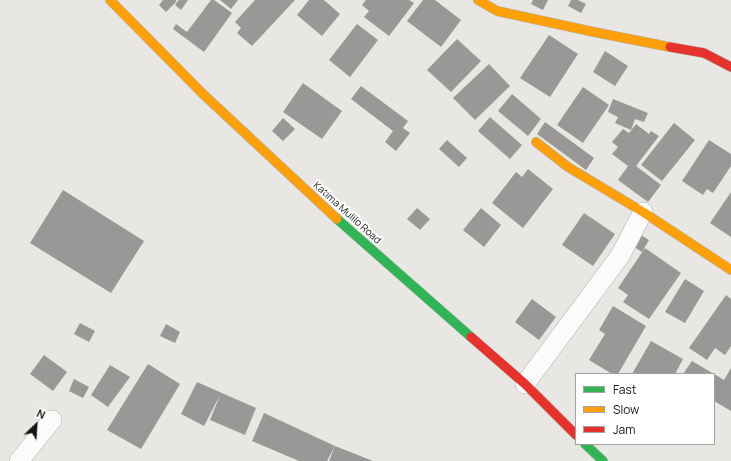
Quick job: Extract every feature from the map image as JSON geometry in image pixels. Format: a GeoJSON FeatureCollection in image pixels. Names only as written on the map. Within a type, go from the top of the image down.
{"type":"FeatureCollection","features":[{"type":"Feature","properties":{"kind":"main road","name":"Katima Mulilo Road"},"geometry":{"type":"LineString","coordinates":[[110,0],[203,94],[291,177],[389,266],[525,384],[575,434]]}},
{"type":"Feature","properties":{"kind":"main road"},"geometry":{"type":"LineString","coordinates":[[478,0],[497,11],[594,32],[704,53],[731,67]]}},
{"type":"Feature","properties":{"kind":"main road"},"geometry":{"type":"LineString","coordinates":[[536,142],[568,167],[643,212],[731,270]]}},
{"type":"Feature","properties":{"kind":"main road"},"geometry":{"type":"LineString","coordinates":[[586,445],[602,461]]}},
{"type":"Feature","properties":{"kind":"street"},"geometry":{"type":"LineString","coordinates":[[525,384],[620,256],[643,212]]}},
{"type":"Feature","properties":{"kind":"street"},"geometry":{"type":"LineString","coordinates":[[19,461],[52,420]]}},
{"type":"Feature","properties":{"kind":"building"},"geometry":{"type":"Polygon","coordinates":[[[163,0],[177,1],[166,12],[159,5],[163,0]]]}},
{"type":"Feature","properties":{"kind":"building"},"geometry":{"type":"Polygon","coordinates":[[[179,0],[188,0],[181,10],[175,5],[179,0]]]}},
{"type":"Feature","properties":{"kind":"building"},"geometry":{"type":"Polygon","coordinates":[[[211,0],[214,0],[232,13],[204,52],[173,29],[176,24],[187,32],[211,0]]]}},
{"type":"Feature","properties":{"kind":"building"},"geometry":{"type":"Polygon","coordinates":[[[220,0],[238,0],[231,9],[220,0]]]}},
{"type":"Feature","properties":{"kind":"building"},"geometry":{"type":"Polygon","coordinates":[[[255,0],[295,0],[252,46],[237,33],[241,28],[235,22],[255,0]]]}},
{"type":"Feature","properties":{"kind":"building"},"geometry":{"type":"Polygon","coordinates":[[[309,0],[324,0],[340,14],[322,36],[297,15],[309,0]]]}},
{"type":"Feature","properties":{"kind":"building"},"geometry":{"type":"Polygon","coordinates":[[[366,0],[409,0],[414,3],[389,36],[364,17],[369,11],[362,5],[366,0]]]}},
{"type":"Feature","properties":{"kind":"building"},"geometry":{"type":"Polygon","coordinates":[[[423,0],[435,0],[461,20],[441,47],[407,21],[423,0]]]}},
{"type":"Feature","properties":{"kind":"building"},"geometry":{"type":"Polygon","coordinates":[[[533,0],[548,0],[543,10],[531,4],[533,0]]]}},
{"type":"Feature","properties":{"kind":"building"},"geometry":{"type":"Polygon","coordinates":[[[571,0],[578,0],[586,4],[581,13],[568,6],[571,0]]]}},
{"type":"Feature","properties":{"kind":"building"},"geometry":{"type":"Polygon","coordinates":[[[357,24],[378,40],[350,77],[329,60],[357,24]]]}},
{"type":"Feature","properties":{"kind":"building"},"geometry":{"type":"Polygon","coordinates":[[[549,35],[578,54],[550,97],[520,78],[549,35]]]}},
{"type":"Feature","properties":{"kind":"building"},"geometry":{"type":"Polygon","coordinates":[[[457,39],[481,61],[451,92],[427,70],[457,39]]]}},
{"type":"Feature","properties":{"kind":"building"},"geometry":{"type":"Polygon","coordinates":[[[605,51],[628,66],[615,86],[593,72],[605,51]]]}},
{"type":"Feature","properties":{"kind":"building"},"geometry":{"type":"Polygon","coordinates":[[[489,64],[510,86],[475,120],[453,98],[489,64]]]}},
{"type":"Feature","properties":{"kind":"building"},"geometry":{"type":"Polygon","coordinates":[[[303,83],[342,111],[322,139],[283,112],[303,83]]]}},
{"type":"Feature","properties":{"kind":"building"},"geometry":{"type":"Polygon","coordinates":[[[361,86],[408,121],[403,128],[410,133],[396,151],[385,142],[393,131],[351,99],[361,86]]]}},
{"type":"Feature","properties":{"kind":"building"},"geometry":{"type":"Polygon","coordinates":[[[583,87],[609,105],[583,143],[557,125],[583,87]]]}},
{"type":"Feature","properties":{"kind":"building"},"geometry":{"type":"Polygon","coordinates":[[[512,94],[541,119],[528,136],[498,111],[512,94]]]}},
{"type":"Feature","properties":{"kind":"building"},"geometry":{"type":"Polygon","coordinates":[[[613,99],[648,113],[644,122],[635,119],[631,130],[615,123],[618,117],[608,112],[613,99]]]}},
{"type":"Feature","properties":{"kind":"building"},"geometry":{"type":"Polygon","coordinates":[[[490,117],[522,145],[510,159],[478,131],[490,117]]]}},
{"type":"Feature","properties":{"kind":"building"},"geometry":{"type":"Polygon","coordinates":[[[283,118],[295,129],[283,141],[272,131],[283,118]]]}},
{"type":"Feature","properties":{"kind":"building"},"geometry":{"type":"Polygon","coordinates":[[[545,122],[594,158],[586,170],[537,134],[545,122]]]}},
{"type":"Feature","properties":{"kind":"building"},"geometry":{"type":"Polygon","coordinates":[[[674,123],[695,140],[662,181],[641,165],[674,123]]]}},
{"type":"Feature","properties":{"kind":"building"},"geometry":{"type":"Polygon","coordinates":[[[636,124],[649,134],[651,131],[659,136],[636,166],[661,185],[648,202],[618,180],[628,166],[612,154],[618,147],[612,142],[623,129],[629,133],[636,124]]]}},
{"type":"Feature","properties":{"kind":"building"},"geometry":{"type":"Polygon","coordinates":[[[447,140],[467,158],[459,167],[439,149],[447,140]]]}},
{"type":"Feature","properties":{"kind":"building"},"geometry":{"type":"Polygon","coordinates":[[[709,140],[731,154],[731,166],[713,193],[707,189],[703,195],[682,181],[709,140]]]}},
{"type":"Feature","properties":{"kind":"building"},"geometry":{"type":"Polygon","coordinates":[[[528,169],[553,189],[523,228],[492,203],[516,172],[522,177],[528,169]]]}},
{"type":"Feature","properties":{"kind":"building"},"geometry":{"type":"Polygon","coordinates":[[[63,190],[144,241],[111,293],[30,243],[63,190]]]}},
{"type":"Feature","properties":{"kind":"building"},"geometry":{"type":"Polygon","coordinates":[[[731,192],[731,237],[710,223],[731,192]]]}},
{"type":"Feature","properties":{"kind":"building"},"geometry":{"type":"Polygon","coordinates":[[[417,208],[430,219],[420,230],[407,219],[417,208]]]}},
{"type":"Feature","properties":{"kind":"building"},"geometry":{"type":"Polygon","coordinates":[[[481,208],[501,225],[484,247],[463,230],[481,208]]]}},
{"type":"Feature","properties":{"kind":"building"},"geometry":{"type":"Polygon","coordinates":[[[584,213],[615,234],[593,266],[562,245],[584,213]]]}},
{"type":"Feature","properties":{"kind":"building"},"geometry":{"type":"Polygon","coordinates":[[[641,235],[649,240],[642,252],[634,247],[641,235]]]}},
{"type":"Feature","properties":{"kind":"building"},"geometry":{"type":"Polygon","coordinates":[[[645,248],[681,273],[649,319],[623,302],[628,295],[618,288],[645,248]]]}},
{"type":"Feature","properties":{"kind":"building"},"geometry":{"type":"Polygon","coordinates":[[[685,279],[704,291],[685,323],[665,312],[685,279]]]}},
{"type":"Feature","properties":{"kind":"building"},"geometry":{"type":"Polygon","coordinates":[[[726,295],[731,299],[731,346],[725,355],[715,348],[707,360],[689,348],[726,295]]]}},
{"type":"Feature","properties":{"kind":"building"},"geometry":{"type":"Polygon","coordinates":[[[532,299],[556,317],[539,340],[515,322],[532,299]]]}},
{"type":"Feature","properties":{"kind":"building"},"geometry":{"type":"Polygon","coordinates":[[[613,306],[646,326],[619,373],[610,373],[589,360],[605,334],[599,330],[613,306]]]}},
{"type":"Feature","properties":{"kind":"building"},"geometry":{"type":"Polygon","coordinates":[[[80,323],[95,331],[89,342],[74,334],[80,323]]]}},
{"type":"Feature","properties":{"kind":"building"},"geometry":{"type":"Polygon","coordinates":[[[166,324],[180,332],[175,343],[160,336],[166,324]]]}},
{"type":"Feature","properties":{"kind":"building"},"geometry":{"type":"Polygon","coordinates":[[[651,341],[683,359],[676,373],[633,373],[651,341]]]}},
{"type":"Feature","properties":{"kind":"building"},"geometry":{"type":"Polygon","coordinates":[[[44,355],[67,372],[53,391],[30,374],[44,355]]]}},
{"type":"Feature","properties":{"kind":"building"},"geometry":{"type":"Polygon","coordinates":[[[692,361],[712,373],[684,373],[692,361]]]}},
{"type":"Feature","properties":{"kind":"building"},"geometry":{"type":"Polygon","coordinates":[[[148,364],[180,384],[141,449],[107,430],[148,364]]]}},
{"type":"Feature","properties":{"kind":"building"},"geometry":{"type":"Polygon","coordinates":[[[110,365],[130,377],[108,407],[91,395],[110,365]]]}},
{"type":"Feature","properties":{"kind":"building"},"geometry":{"type":"Polygon","coordinates":[[[731,368],[731,411],[715,402],[715,375],[724,380],[731,368]]]}},
{"type":"Feature","properties":{"kind":"building"},"geometry":{"type":"Polygon","coordinates":[[[74,379],[89,387],[83,398],[69,391],[74,379]]]}},
{"type":"Feature","properties":{"kind":"building"},"geometry":{"type":"Polygon","coordinates":[[[197,382],[256,408],[245,435],[210,420],[220,395],[204,426],[181,414],[197,382]]]}},
{"type":"Feature","properties":{"kind":"building"},"geometry":{"type":"Polygon","coordinates":[[[264,413],[335,446],[327,461],[299,461],[252,441],[264,413]]]}},
{"type":"Feature","properties":{"kind":"building"},"geometry":{"type":"Polygon","coordinates":[[[335,446],[373,461],[329,461],[335,446]]]}},
{"type":"Feature","properties":{"kind":"traffic: fast"},"geometry":{"type":"LineString","coordinates":[[337,219],[471,337]]}},
{"type":"Feature","properties":{"kind":"traffic: fast"},"geometry":{"type":"LineString","coordinates":[[586,445],[603,461]]}},
{"type":"Feature","properties":{"kind":"traffic: slow"},"geometry":{"type":"LineString","coordinates":[[110,0],[203,94],[337,219]]}},
{"type":"Feature","properties":{"kind":"traffic: slow"},"geometry":{"type":"LineString","coordinates":[[478,0],[497,11],[670,47]]}},
{"type":"Feature","properties":{"kind":"traffic: slow"},"geometry":{"type":"LineString","coordinates":[[536,142],[568,167],[643,212],[731,270]]}},
{"type":"Feature","properties":{"kind":"traffic: jam"},"geometry":{"type":"LineString","coordinates":[[670,47],[704,53],[731,67]]}},
{"type":"Feature","properties":{"kind":"traffic: jam"},"geometry":{"type":"LineString","coordinates":[[471,337],[525,384],[575,434]]}}]}
